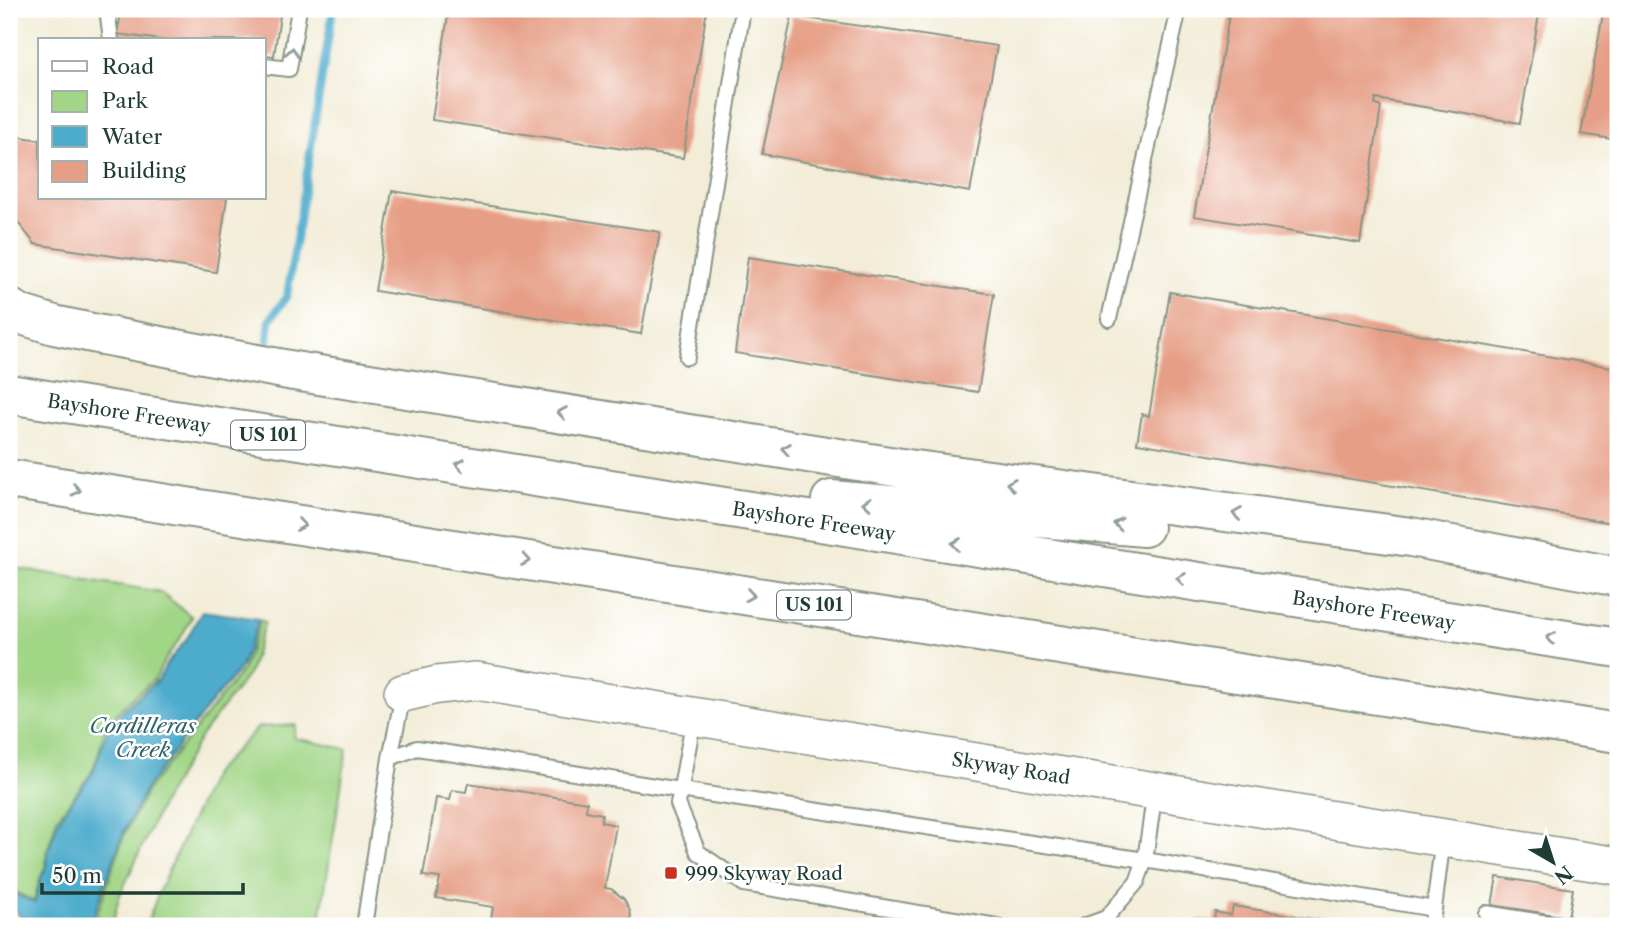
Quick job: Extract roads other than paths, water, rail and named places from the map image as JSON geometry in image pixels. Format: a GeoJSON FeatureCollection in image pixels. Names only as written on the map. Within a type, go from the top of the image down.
{"type":"FeatureCollection","features":[{"type":"Feature","properties":{"kind":"highway"},"geometry":{"type":"LineString","coordinates":[[9,307],[22,315],[54,325],[295,371],[908,469],[1411,537],[1618,576]]}},
{"type":"Feature","properties":{"kind":"highway","name":"Bayshore Freeway"},"geometry":{"type":"LineString","coordinates":[[9,394],[1618,649]]}},
{"type":"Feature","properties":{"kind":"highway"},"geometry":{"type":"LineString","coordinates":[[527,476],[1111,523],[1618,585]]}},
{"type":"Feature","properties":{"kind":"highway","name":"US 101"},"geometry":{"type":"LineString","coordinates":[[9,479],[1618,733]]}},
{"type":"Feature","properties":{"kind":"street","name":"Skyway Road"},"geometry":{"type":"LineString","coordinates":[[403,693],[437,685],[476,681],[1618,866]]}},
{"type":"Feature","properties":{"kind":"lane"},"geometry":{"type":"LineString","coordinates":[[107,9],[111,38]]}},
{"type":"Feature","properties":{"kind":"lane"},"geometry":{"type":"LineString","coordinates":[[266,66],[289,69],[299,9]]}},
{"type":"Feature","properties":{"kind":"lane"},"geometry":{"type":"LineString","coordinates":[[687,357],[743,9]]}},
{"type":"Feature","properties":{"kind":"lane"},"geometry":{"type":"LineString","coordinates":[[1110,319],[1179,9]]}},
{"type":"Feature","properties":{"kind":"lane"},"geometry":{"type":"LineString","coordinates":[[364,926],[403,693]]}},
{"type":"Feature","properties":{"kind":"lane"},"geometry":{"type":"LineString","coordinates":[[694,717],[678,804],[698,852],[744,884],[997,926]]}},
{"type":"Feature","properties":{"kind":"lane"},"geometry":{"type":"LineString","coordinates":[[390,758],[417,748],[1145,860],[1434,909]]}},
{"type":"Feature","properties":{"kind":"lane"},"geometry":{"type":"LineString","coordinates":[[1084,926],[1106,918],[1137,881],[1145,860],[1155,790]]}},
{"type":"Feature","properties":{"kind":"lane"},"geometry":{"type":"LineString","coordinates":[[1431,926],[1443,838]]}},
{"type":"Feature","properties":{"kind":"lane"},"geometry":{"type":"LineString","coordinates":[[1486,913],[1566,926]]}},
{"type":"Feature","properties":{"kind":"water","name":"Cordilleras Creek"},"geometry":{"type":"Polygon","coordinates":[[[202,611],[259,619],[241,667],[146,788],[124,831],[90,926],[23,926],[20,916],[9,904],[9,891],[35,903],[59,819],[93,772],[108,729],[123,710],[159,679],[202,611]]]}},
{"type":"Feature","properties":{"kind":"waterway"},"geometry":{"type":"LineString","coordinates":[[268,340],[270,320],[287,296],[333,9]]}},
{"type":"Feature","properties":{"kind":"place","name":"999 Skyway Road"},"geometry":{"type":"Point","coordinates":[671,873]}}]}
